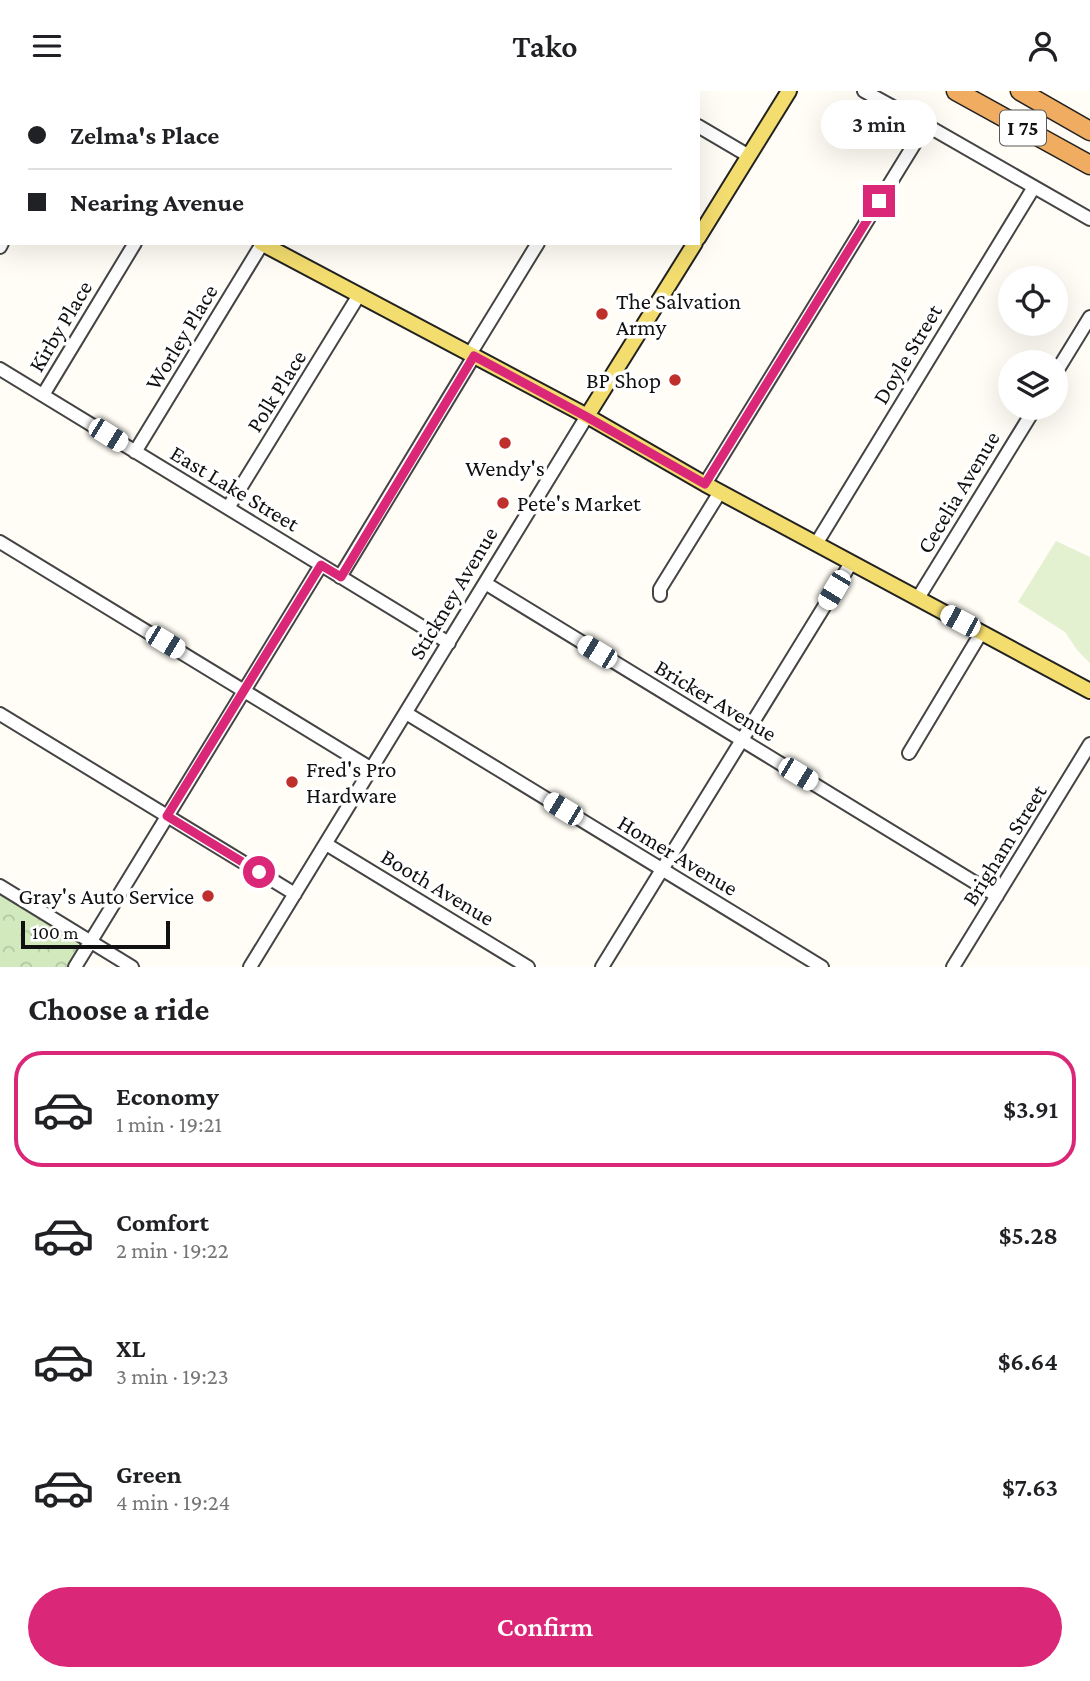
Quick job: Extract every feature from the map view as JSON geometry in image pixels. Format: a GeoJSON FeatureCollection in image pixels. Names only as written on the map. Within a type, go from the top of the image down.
{"type":"FeatureCollection","features":[{"type":"Feature","properties":{"kind":"highway","name":"I 75"},"geometry":{"type":"LineString","coordinates":[[957,91],[1090,165]]}},
{"type":"Feature","properties":{"kind":"highway","name":"I 75"},"geometry":{"type":"LineString","coordinates":[[1022,92],[1090,128]]}},
{"type":"Feature","properties":{"kind":"main road"},"geometry":{"type":"LineString","coordinates":[[700,235],[789,91]]}},
{"type":"Feature","properties":{"kind":"main road"},"geometry":{"type":"LineString","coordinates":[[263,245],[587,417],[705,484],[1090,691]]}},
{"type":"Feature","properties":{"kind":"main road","name":"Stickney Avenue"},"geometry":{"type":"LineString","coordinates":[[587,417],[694,245]]}},
{"type":"Feature","properties":{"kind":"street"},"geometry":{"type":"LineString","coordinates":[[864,91],[1090,219]]}},
{"type":"Feature","properties":{"kind":"street"},"geometry":{"type":"LineString","coordinates":[[705,484],[926,125]]}},
{"type":"Feature","properties":{"kind":"street"},"geometry":{"type":"LineString","coordinates":[[700,127],[749,156]]}},
{"type":"Feature","properties":{"kind":"street","name":"Doyle Street"},"geometry":{"type":"LineString","coordinates":[[816,544],[1034,187]]}},
{"type":"Feature","properties":{"kind":"street","name":"Kirby Place"},"geometry":{"type":"LineString","coordinates":[[43,395],[134,245]]}},
{"type":"Feature","properties":{"kind":"street","name":"Worley Place"},"geometry":{"type":"LineString","coordinates":[[135,451],[260,245]]}},
{"type":"Feature","properties":{"kind":"street"},"geometry":{"type":"LineString","coordinates":[[341,577],[537,245]]}},
{"type":"Feature","properties":{"kind":"street","name":"Polk Place"},"geometry":{"type":"LineString","coordinates":[[228,508],[359,295]]}},
{"type":"Feature","properties":{"kind":"street"},"geometry":{"type":"LineString","coordinates":[[1068,353],[1090,317]]}},
{"type":"Feature","properties":{"kind":"street","name":"East Lake Street"},"geometry":{"type":"LineString","coordinates":[[0,369],[449,643]]}},
{"type":"Feature","properties":{"kind":"street","name":"Stickney Avenue"},"geometry":{"type":"LineString","coordinates":[[250,967],[587,417]]}},
{"type":"Feature","properties":{"kind":"street","name":"Cecelia Avenue"},"geometry":{"type":"LineString","coordinates":[[918,598],[1028,420]]}},
{"type":"Feature","properties":{"kind":"street"},"geometry":{"type":"LineString","coordinates":[[660,595],[660,589],[720,492]]}},
{"type":"Feature","properties":{"kind":"street"},"geometry":{"type":"LineString","coordinates":[[0,542],[372,769]]}},
{"type":"Feature","properties":{"kind":"street"},"geometry":{"type":"LineString","coordinates":[[602,967],[851,562]]}},
{"type":"Feature","properties":{"kind":"street"},"geometry":{"type":"LineString","coordinates":[[75,967],[321,565]]}},
{"type":"Feature","properties":{"kind":"street","name":"Bricker Avenue"},"geometry":{"type":"LineString","coordinates":[[485,583],[997,896]]}},
{"type":"Feature","properties":{"kind":"street"},"geometry":{"type":"LineString","coordinates":[[909,753],[981,633]]}},
{"type":"Feature","properties":{"kind":"street","name":"Homer Avenue"},"geometry":{"type":"LineString","coordinates":[[406,713],[822,967]]}},
{"type":"Feature","properties":{"kind":"street"},"geometry":{"type":"LineString","coordinates":[[0,714],[295,894]]}},
{"type":"Feature","properties":{"kind":"street","name":"Brigham Street"},"geometry":{"type":"LineString","coordinates":[[953,967],[1090,744]]}},
{"type":"Feature","properties":{"kind":"street","name":"Booth Avenue"},"geometry":{"type":"LineString","coordinates":[[326,844],[528,967]]}},
{"type":"Feature","properties":{"kind":"street"},"geometry":{"type":"LineString","coordinates":[[0,886],[132,967]]}},
{"type":"Feature","properties":{"kind":"green space"},"geometry":{"type":"Polygon","coordinates":[[[1056,541],[1090,557],[1090,663],[1065,632],[1018,602],[1056,541]]]}},
{"type":"Feature","properties":{"kind":"green space"},"geometry":{"type":"Polygon","coordinates":[[[0,894],[82,944],[68,967],[0,967],[0,894]]]}},
{"type":"Feature","properties":{"kind":"place","name":"The Salvation Army"},"geometry":{"type":"Point","coordinates":[602,314]}},
{"type":"Feature","properties":{"kind":"place","name":"BP Shop"},"geometry":{"type":"Point","coordinates":[675,380]}},
{"type":"Feature","properties":{"kind":"place","name":"Wendy's"},"geometry":{"type":"Point","coordinates":[505,443]}},
{"type":"Feature","properties":{"kind":"place","name":"Pete's Market"},"geometry":{"type":"Point","coordinates":[503,503]}},
{"type":"Feature","properties":{"kind":"place","name":"Fred's Pro Hardware"},"geometry":{"type":"Point","coordinates":[292,782]}},
{"type":"Feature","properties":{"kind":"place","name":"Gray's Auto Service"},"geometry":{"type":"Point","coordinates":[208,896]}},
{"type":"Feature","properties":{"kind":"route"},"geometry":{"type":"LineString","coordinates":[[259,872],[167,816],[321,565],[341,577],[474,356],[705,484],[879,201]]}}]}
